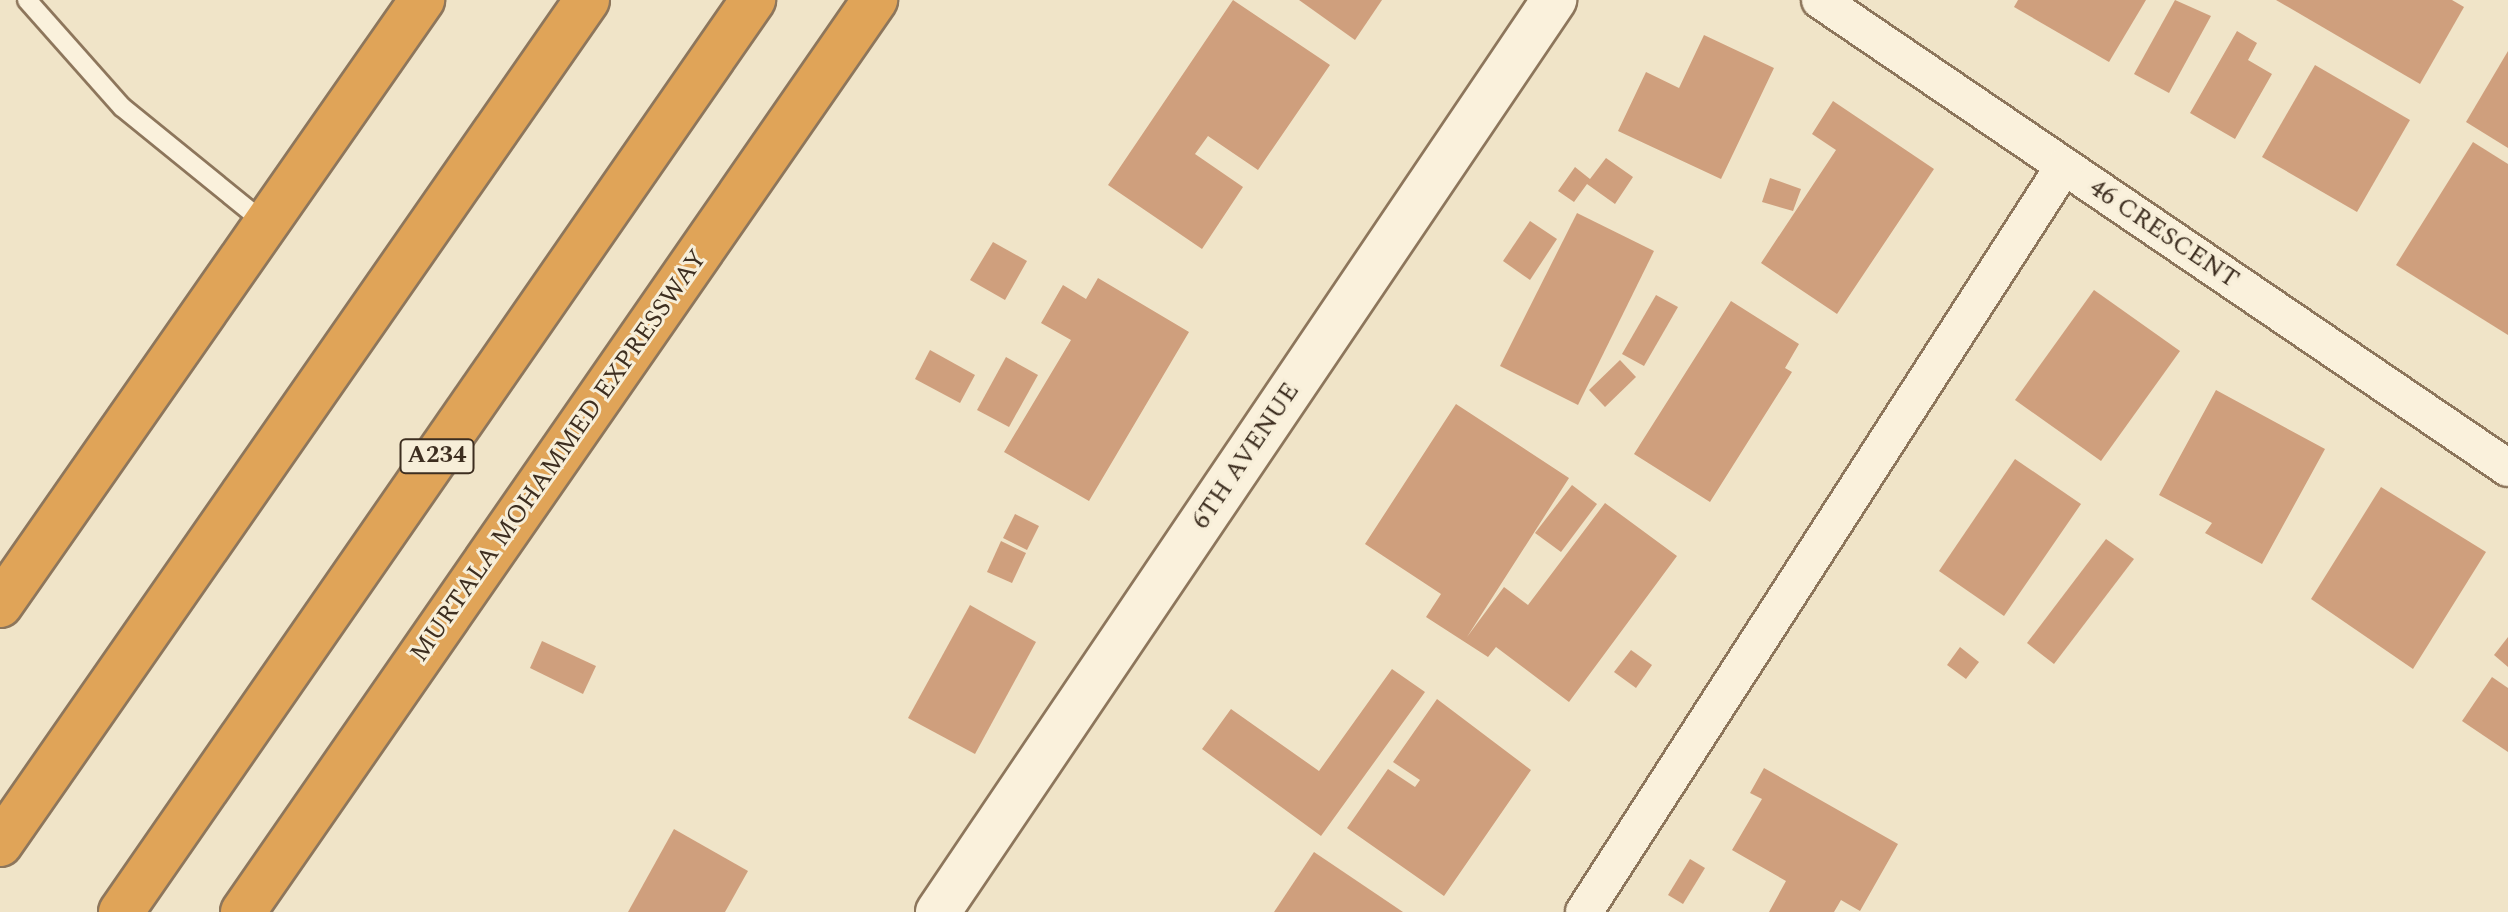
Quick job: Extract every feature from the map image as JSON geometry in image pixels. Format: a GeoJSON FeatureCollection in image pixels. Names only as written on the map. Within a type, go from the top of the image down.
{"type":"FeatureCollection","features":[{"type":"Feature","properties":{"kind":"highway"},"geometry":{"type":"LineString","coordinates":[[0,605],[422,0]]}},
{"type":"Feature","properties":{"kind":"highway"},"geometry":{"type":"LineString","coordinates":[[0,844],[587,0]]}},
{"type":"Feature","properties":{"kind":"highway","name":"A234"},"geometry":{"type":"LineString","coordinates":[[121,912],[753,0]]}},
{"type":"Feature","properties":{"kind":"highway","name":"MURTALA MOHAMMED EXPRESSWAY"},"geometry":{"type":"LineString","coordinates":[[243,912],[875,0]]}},
{"type":"Feature","properties":{"kind":"street","name":"6TH AVENUE"},"geometry":{"type":"LineString","coordinates":[[938,912],[1554,0]]}},
{"type":"Feature","properties":{"kind":"street","name":"46 CRESCENT"},"geometry":{"type":"LineString","coordinates":[[1820,0],[2508,468]]}},
{"type":"Feature","properties":{"kind":"street"},"geometry":{"type":"LineString","coordinates":[[1584,912],[2064,166]]}},
{"type":"Feature","properties":{"kind":"lane"},"geometry":{"type":"LineString","coordinates":[[27,0],[122,107],[266,224]]}},
{"type":"Feature","properties":{"kind":"building"},"geometry":{"type":"Polygon","coordinates":[[[1233,0],[1330,65],[1258,170],[1208,136],[1195,154],[1243,187],[1202,249],[1108,185],[1233,0]]]}},
{"type":"Feature","properties":{"kind":"building"},"geometry":{"type":"Polygon","coordinates":[[[1299,0],[1382,0],[1355,40],[1299,0]]]}},
{"type":"Feature","properties":{"kind":"building"},"geometry":{"type":"Polygon","coordinates":[[[2018,0],[2146,0],[2109,62],[2014,7],[2018,0]]]}},
{"type":"Feature","properties":{"kind":"building"},"geometry":{"type":"Polygon","coordinates":[[[2175,0],[2211,16],[2169,93],[2134,74],[2175,0]]]}},
{"type":"Feature","properties":{"kind":"building"},"geometry":{"type":"Polygon","coordinates":[[[2276,0],[2452,0],[2464,7],[2420,84],[2276,0]]]}},
{"type":"Feature","properties":{"kind":"building"},"geometry":{"type":"Polygon","coordinates":[[[2237,31],[2257,43],[2248,60],[2272,74],[2235,139],[2190,113],[2237,31]]]}},
{"type":"Feature","properties":{"kind":"building"},"geometry":{"type":"Polygon","coordinates":[[[1704,35],[1774,68],[1721,179],[1618,131],[1646,72],[1679,88],[1704,35]]]}},
{"type":"Feature","properties":{"kind":"building"},"geometry":{"type":"Polygon","coordinates":[[[2508,51],[2508,148],[2466,122],[2508,51]]]}},
{"type":"Feature","properties":{"kind":"building"},"geometry":{"type":"Polygon","coordinates":[[[2315,65],[2410,120],[2357,212],[2262,157],[2315,65]]]}},
{"type":"Feature","properties":{"kind":"building"},"geometry":{"type":"Polygon","coordinates":[[[1833,101],[1934,169],[1837,314],[1761,263],[1836,150],[1812,134],[1833,101]]]}},
{"type":"Feature","properties":{"kind":"building"},"geometry":{"type":"Polygon","coordinates":[[[2473,142],[2508,164],[2508,335],[2396,265],[2473,142]]]}},
{"type":"Feature","properties":{"kind":"building"},"geometry":{"type":"Polygon","coordinates":[[[1606,158],[1633,177],[1615,204],[1587,184],[1574,202],[1558,191],[1575,167],[1590,179],[1606,158]]]}},
{"type":"Feature","properties":{"kind":"building"},"geometry":{"type":"Polygon","coordinates":[[[1770,178],[1801,189],[1793,211],[1762,202],[1770,178]]]}},
{"type":"Feature","properties":{"kind":"building"},"geometry":{"type":"Polygon","coordinates":[[[1577,213],[1654,251],[1578,405],[1500,366],[1577,213]]]}},
{"type":"Feature","properties":{"kind":"building"},"geometry":{"type":"Polygon","coordinates":[[[1530,221],[1557,239],[1530,280],[1503,261],[1530,221]]]}},
{"type":"Feature","properties":{"kind":"building"},"geometry":{"type":"Polygon","coordinates":[[[993,242],[1027,261],[1005,300],[970,280],[993,242]]]}},
{"type":"Feature","properties":{"kind":"building"},"geometry":{"type":"Polygon","coordinates":[[[1098,278],[1189,332],[1089,501],[1004,452],[1071,340],[1041,323],[1063,285],[1086,299],[1098,278]]]}},
{"type":"Feature","properties":{"kind":"building"},"geometry":{"type":"Polygon","coordinates":[[[2094,290],[2180,351],[2101,461],[2015,400],[2094,290]]]}},
{"type":"Feature","properties":{"kind":"building"},"geometry":{"type":"Polygon","coordinates":[[[1656,295],[1678,307],[1644,366],[1622,354],[1656,295]]]}},
{"type":"Feature","properties":{"kind":"building"},"geometry":{"type":"Polygon","coordinates":[[[1731,301],[1799,344],[1785,368],[1792,372],[1710,502],[1634,454],[1731,301]]]}},
{"type":"Feature","properties":{"kind":"building"},"geometry":{"type":"Polygon","coordinates":[[[930,350],[975,375],[960,403],[915,379],[930,350]]]}},
{"type":"Feature","properties":{"kind":"building"},"geometry":{"type":"Polygon","coordinates":[[[1006,357],[1038,375],[1009,427],[977,410],[1006,357]]]}},
{"type":"Feature","properties":{"kind":"building"},"geometry":{"type":"Polygon","coordinates":[[[1620,360],[1636,377],[1605,407],[1589,390],[1620,360]]]}},
{"type":"Feature","properties":{"kind":"building"},"geometry":{"type":"Polygon","coordinates":[[[2216,390],[2325,449],[2262,564],[2205,533],[2212,523],[2159,495],[2216,390]]]}},
{"type":"Feature","properties":{"kind":"building"},"geometry":{"type":"Polygon","coordinates":[[[1456,404],[1569,478],[1467,637],[1504,587],[1528,605],[1605,503],[1677,556],[1569,702],[1496,647],[1488,657],[1426,617],[1441,594],[1365,544],[1456,404]]]}},
{"type":"Feature","properties":{"kind":"building"},"geometry":{"type":"Polygon","coordinates":[[[2015,459],[2081,504],[2004,616],[1939,571],[2015,459]]]}},
{"type":"Feature","properties":{"kind":"building"},"geometry":{"type":"Polygon","coordinates":[[[1572,485],[1597,504],[1561,552],[1535,533],[1572,485]]]}},
{"type":"Feature","properties":{"kind":"building"},"geometry":{"type":"Polygon","coordinates":[[[2381,487],[2486,552],[2413,669],[2311,599],[2381,487]]]}},
{"type":"Feature","properties":{"kind":"building"},"geometry":{"type":"Polygon","coordinates":[[[1015,514],[1039,526],[1027,550],[1003,538],[1015,514]]]}},
{"type":"Feature","properties":{"kind":"building"},"geometry":{"type":"Polygon","coordinates":[[[2106,539],[2134,559],[2054,664],[2027,643],[2106,539]]]}},
{"type":"Feature","properties":{"kind":"building"},"geometry":{"type":"Polygon","coordinates":[[[1001,541],[1026,553],[1012,583],[987,572],[1001,541]]]}},
{"type":"Feature","properties":{"kind":"building"},"geometry":{"type":"Polygon","coordinates":[[[970,605],[1036,642],[975,754],[908,718],[970,605]]]}},
{"type":"Feature","properties":{"kind":"building"},"geometry":{"type":"Polygon","coordinates":[[[2508,637],[2508,667],[2494,655],[2508,637]]]}},
{"type":"Feature","properties":{"kind":"building"},"geometry":{"type":"Polygon","coordinates":[[[542,641],[596,666],[583,694],[530,668],[542,641]]]}},
{"type":"Feature","properties":{"kind":"building"},"geometry":{"type":"Polygon","coordinates":[[[1960,647],[1979,662],[1966,679],[1947,665],[1960,647]]]}},
{"type":"Feature","properties":{"kind":"building"},"geometry":{"type":"Polygon","coordinates":[[[1631,650],[1652,665],[1636,688],[1614,672],[1631,650]]]}},
{"type":"Feature","properties":{"kind":"building"},"geometry":{"type":"Polygon","coordinates":[[[1392,669],[1425,692],[1321,836],[1202,749],[1231,709],[1319,771],[1392,669]]]}},
{"type":"Feature","properties":{"kind":"building"},"geometry":{"type":"Polygon","coordinates":[[[2492,677],[2508,688],[2508,752],[2462,721],[2492,677]]]}},
{"type":"Feature","properties":{"kind":"building"},"geometry":{"type":"Polygon","coordinates":[[[1437,699],[1531,770],[1444,896],[1347,828],[1388,769],[1415,787],[1420,780],[1393,762],[1437,699]]]}},
{"type":"Feature","properties":{"kind":"building"},"geometry":{"type":"Polygon","coordinates":[[[1764,768],[1898,844],[1860,911],[1841,900],[1834,912],[1769,912],[1786,881],[1732,850],[1762,799],[1750,793],[1764,768]]]}},
{"type":"Feature","properties":{"kind":"building"},"geometry":{"type":"Polygon","coordinates":[[[674,829],[748,871],[725,912],[628,912],[674,829]]]}},
{"type":"Feature","properties":{"kind":"building"},"geometry":{"type":"Polygon","coordinates":[[[1314,852],[1403,912],[1274,912],[1314,852]]]}},
{"type":"Feature","properties":{"kind":"building"},"geometry":{"type":"Polygon","coordinates":[[[1690,859],[1705,868],[1683,904],[1668,895],[1690,859]]]}}]}
